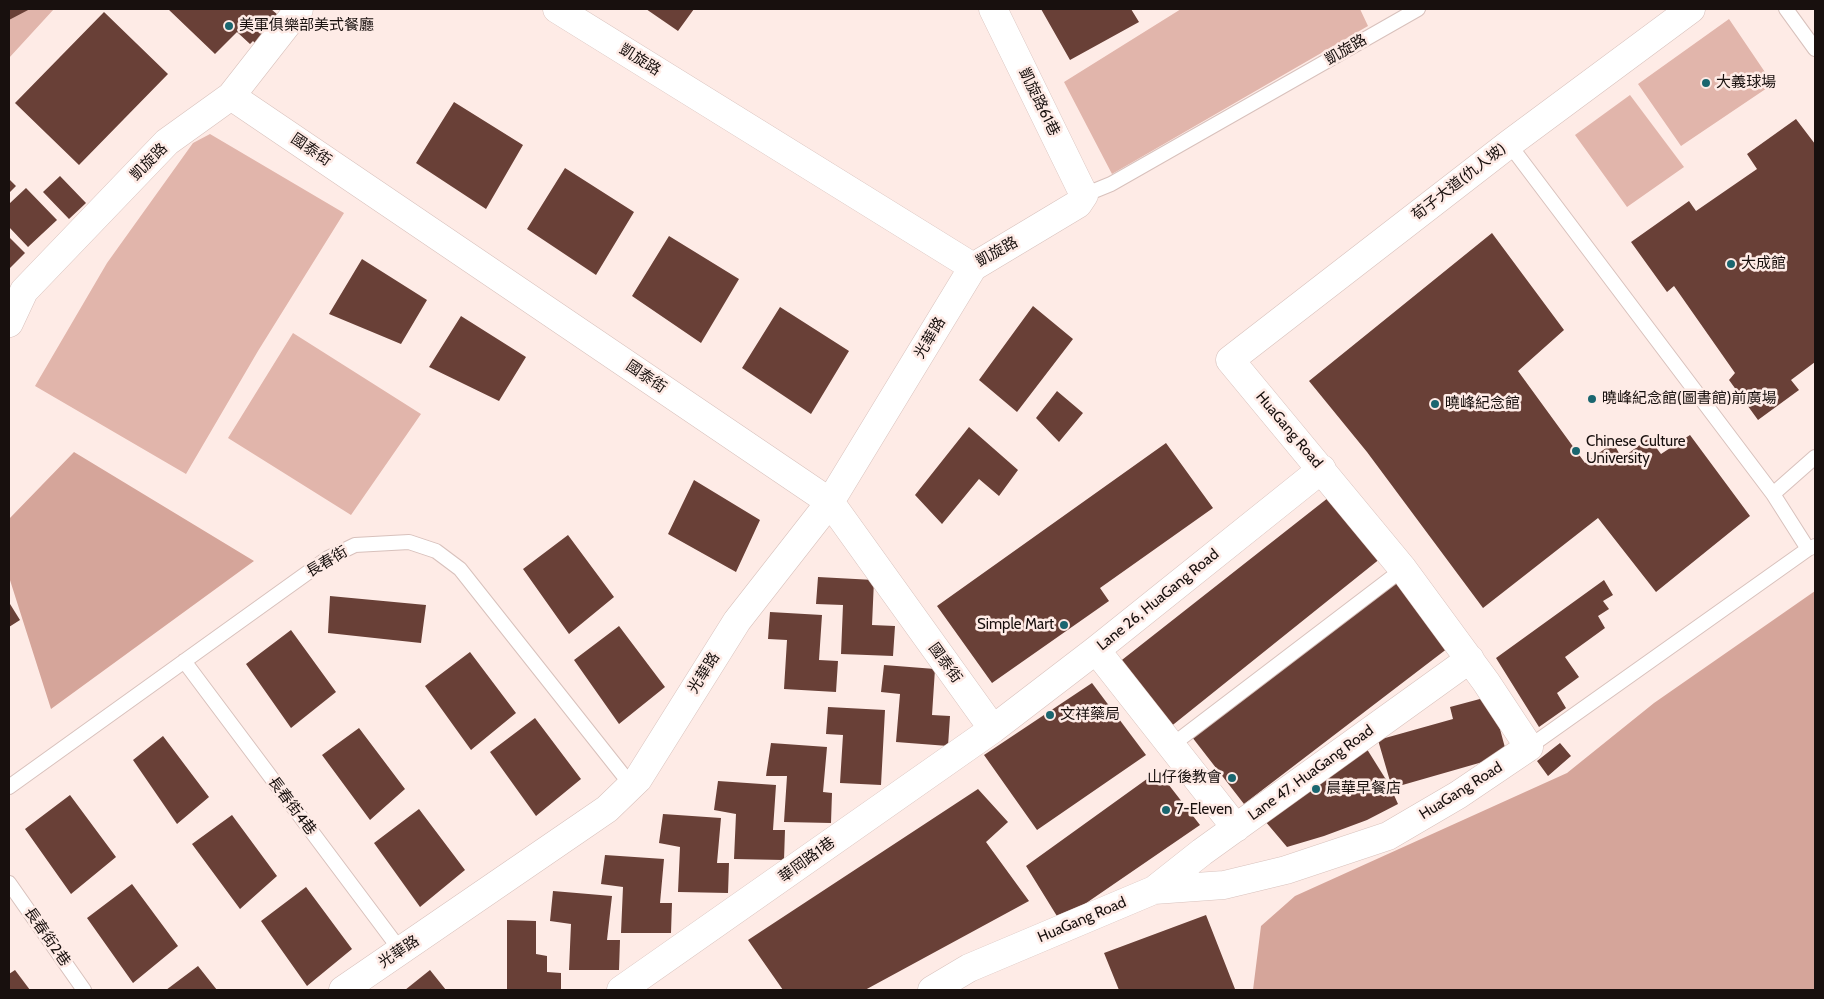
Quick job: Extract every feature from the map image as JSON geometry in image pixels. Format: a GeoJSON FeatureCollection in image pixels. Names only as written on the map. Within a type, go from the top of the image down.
{"type":"FeatureCollection","features":[{"type":"Feature","properties":{"kind":"street","name":"凱旋路"},"geometry":{"type":"LineString","coordinates":[[9,323],[24,291],[167,142],[231,96],[299,9]]}},
{"type":"Feature","properties":{"kind":"street","name":"凱旋路"},"geometry":{"type":"LineString","coordinates":[[557,9],[974,267],[1078,204],[1084,195]]}},
{"type":"Feature","properties":{"kind":"street","name":"凱旋路61巷"},"geometry":{"type":"LineString","coordinates":[[993,9],[1084,195]]}},
{"type":"Feature","properties":{"kind":"street","name":"荀子大道(仇人坡)"},"geometry":{"type":"LineString","coordinates":[[1230,360],[1509,144],[1691,9]]}},
{"type":"Feature","properties":{"kind":"street","name":"國泰街"},"geometry":{"type":"LineString","coordinates":[[231,96],[830,502],[993,729]]}},
{"type":"Feature","properties":{"kind":"street","name":"光華路"},"geometry":{"type":"LineString","coordinates":[[343,990],[607,809],[638,778],[737,621],[830,502],[974,267]]}},
{"type":"Feature","properties":{"kind":"street","name":"HuaGang Road"},"geometry":{"type":"LineString","coordinates":[[932,990],[969,968],[1154,890],[1224,885],[1286,870],[1388,836],[1458,795],[1529,747],[1470,659],[1403,569],[1230,360]]}},
{"type":"Feature","properties":{"kind":"street","name":"Lane 26, HuaGang Road"},"geometry":{"type":"LineString","coordinates":[[993,729],[1096,650],[1322,469]]}},
{"type":"Feature","properties":{"kind":"street"},"geometry":{"type":"LineString","coordinates":[[1096,650],[1236,828]]}},
{"type":"Feature","properties":{"kind":"street","name":"Lane 47, HuaGang Road"},"geometry":{"type":"LineString","coordinates":[[1154,890],[1236,828],[1470,659]]}},
{"type":"Feature","properties":{"kind":"street","name":"華岡路1巷"},"geometry":{"type":"LineString","coordinates":[[621,990],[993,729]]}},
{"type":"Feature","properties":{"kind":"lane","name":"凱旋路"},"geometry":{"type":"LineString","coordinates":[[1084,195],[1111,184],[1418,9]]}},
{"type":"Feature","properties":{"kind":"lane"},"geometry":{"type":"LineString","coordinates":[[1786,9],[1815,49]]}},
{"type":"Feature","properties":{"kind":"lane"},"geometry":{"type":"LineString","coordinates":[[1509,144],[1812,547],[1529,747]]}},
{"type":"Feature","properties":{"kind":"lane"},"geometry":{"type":"LineString","coordinates":[[1773,494],[1815,457]]}},
{"type":"Feature","properties":{"kind":"lane","name":"長春街"},"geometry":{"type":"LineString","coordinates":[[9,787],[328,558],[356,545],[409,542],[436,552],[460,569],[631,785]]}},
{"type":"Feature","properties":{"kind":"lane"},"geometry":{"type":"LineString","coordinates":[[1172,745],[1403,569]]}},
{"type":"Feature","properties":{"kind":"lane","name":"長春街4巷"},"geometry":{"type":"LineString","coordinates":[[184,661],[401,951]]}},
{"type":"Feature","properties":{"kind":"lane","name":"長春街2巷"},"geometry":{"type":"LineString","coordinates":[[9,883],[84,990]]}},
{"type":"Feature","properties":{"kind":"shaded area"},"geometry":{"type":"Polygon","coordinates":[[[9,9],[54,9],[9,58],[9,9]]]}},
{"type":"Feature","properties":{"kind":"shaded area"},"geometry":{"type":"Polygon","coordinates":[[[1181,9],[1360,9],[1368,26],[1112,174],[1064,82],[1181,9]]]}},
{"type":"Feature","properties":{"kind":"shaded area"},"geometry":{"type":"Polygon","coordinates":[[[1729,19],[1773,84],[1681,146],[1638,84],[1729,19]]]}},
{"type":"Feature","properties":{"kind":"shaded area"},"geometry":{"type":"Polygon","coordinates":[[[1630,95],[1684,167],[1627,207],[1575,135],[1630,95]]]}},
{"type":"Feature","properties":{"kind":"shaded area"},"geometry":{"type":"Polygon","coordinates":[[[210,134],[344,213],[258,351],[186,474],[35,386],[107,263],[193,143],[210,134]]]}},
{"type":"Feature","properties":{"kind":"shaded area"},"geometry":{"type":"Polygon","coordinates":[[[293,333],[421,414],[351,515],[228,438],[293,333]]]}},
{"type":"Feature","properties":{"kind":"shaded area"},"geometry":{"type":"Polygon","coordinates":[[[74,452],[254,561],[51,709],[9,577],[9,519],[74,452]]]}},
{"type":"Feature","properties":{"kind":"shaded area"},"geometry":{"type":"Polygon","coordinates":[[[1815,591],[1815,990],[1253,990],[1261,926],[1295,896],[1567,773],[1654,703],[1815,591]]]}},
{"type":"Feature","properties":{"kind":"building"},"geometry":{"type":"Polygon","coordinates":[[[9,9],[30,9],[9,20],[9,9]]]}},
{"type":"Feature","properties":{"kind":"building","name":"美軍俱樂部美式餐廳"},"geometry":{"type":"Polygon","coordinates":[[[168,9],[271,9],[278,15],[256,44],[253,41],[250,44],[237,32],[215,54],[168,9]]]}},
{"type":"Feature","properties":{"kind":"building"},"geometry":{"type":"Polygon","coordinates":[[[646,9],[694,9],[678,31],[646,9]]]}},
{"type":"Feature","properties":{"kind":"building"},"geometry":{"type":"Polygon","coordinates":[[[1041,9],[1131,9],[1139,22],[1070,60],[1041,9]]]}},
{"type":"Feature","properties":{"kind":"building"},"geometry":{"type":"Polygon","coordinates":[[[104,12],[168,74],[79,165],[15,103],[104,12]]]}},
{"type":"Feature","properties":{"kind":"building"},"geometry":{"type":"Polygon","coordinates":[[[454,102],[523,145],[486,209],[416,163],[454,102]]]}},
{"type":"Feature","properties":{"kind":"building","name":"大成館"},"geometry":{"type":"Polygon","coordinates":[[[1796,119],[1815,144],[1815,362],[1791,380],[1799,390],[1758,420],[1729,380],[1735,373],[1674,286],[1667,292],[1631,242],[1689,201],[1696,211],[1757,169],[1747,154],[1796,119]]]}},
{"type":"Feature","properties":{"kind":"building"},"geometry":{"type":"Polygon","coordinates":[[[565,168],[634,212],[596,275],[527,229],[565,168]]]}},
{"type":"Feature","properties":{"kind":"building"},"geometry":{"type":"Polygon","coordinates":[[[60,176],[86,203],[69,219],[43,192],[60,176]]]}},
{"type":"Feature","properties":{"kind":"building"},"geometry":{"type":"Polygon","coordinates":[[[9,179],[16,186],[9,193],[9,179]]]}},
{"type":"Feature","properties":{"kind":"building"},"geometry":{"type":"Polygon","coordinates":[[[26,188],[57,220],[28,247],[9,227],[9,204],[26,188]]]}},
{"type":"Feature","properties":{"kind":"building","name":"曉峰紀念館"},"geometry":{"type":"Polygon","coordinates":[[[1492,233],[1564,330],[1518,371],[1585,463],[1613,443],[1622,458],[1649,438],[1661,454],[1690,435],[1750,516],[1656,592],[1598,518],[1483,608],[1367,452],[1309,381],[1492,233]]]}},
{"type":"Feature","properties":{"kind":"building"},"geometry":{"type":"Polygon","coordinates":[[[669,236],[739,279],[701,343],[632,296],[669,236]]]}},
{"type":"Feature","properties":{"kind":"building"},"geometry":{"type":"Polygon","coordinates":[[[9,237],[25,253],[9,269],[9,237]]]}},
{"type":"Feature","properties":{"kind":"building"},"geometry":{"type":"Polygon","coordinates":[[[362,259],[427,300],[401,344],[329,314],[362,259]]]}},
{"type":"Feature","properties":{"kind":"building"},"geometry":{"type":"Polygon","coordinates":[[[1033,306],[1073,339],[1017,412],[979,380],[1033,306]]]}},
{"type":"Feature","properties":{"kind":"building"},"geometry":{"type":"Polygon","coordinates":[[[780,307],[849,351],[811,414],[742,368],[780,307]]]}},
{"type":"Feature","properties":{"kind":"building"},"geometry":{"type":"Polygon","coordinates":[[[461,316],[526,357],[499,401],[429,367],[461,316]]]}},
{"type":"Feature","properties":{"kind":"building"},"geometry":{"type":"Polygon","coordinates":[[[1057,391],[1083,413],[1059,442],[1036,418],[1057,391]]]}},
{"type":"Feature","properties":{"kind":"building"},"geometry":{"type":"Polygon","coordinates":[[[969,427],[1018,470],[999,496],[979,479],[942,524],[915,495],[969,427]]]}},
{"type":"Feature","properties":{"kind":"building"},"geometry":{"type":"Polygon","coordinates":[[[1166,443],[1213,508],[1100,588],[1109,601],[992,683],[937,606],[1166,443]]]}},
{"type":"Feature","properties":{"kind":"building"},"geometry":{"type":"Polygon","coordinates":[[[694,480],[760,520],[736,572],[668,534],[694,480]]]}},
{"type":"Feature","properties":{"kind":"building"},"geometry":{"type":"Polygon","coordinates":[[[1333,494],[1381,558],[1164,732],[1113,667],[1333,494]]]}},
{"type":"Feature","properties":{"kind":"building"},"geometry":{"type":"Polygon","coordinates":[[[568,535],[614,597],[569,634],[523,569],[568,535]]]}},
{"type":"Feature","properties":{"kind":"building"},"geometry":{"type":"Polygon","coordinates":[[[818,577],[874,580],[872,625],[895,626],[893,656],[841,654],[843,605],[816,604],[818,577]]]}},
{"type":"Feature","properties":{"kind":"building"},"geometry":{"type":"Polygon","coordinates":[[[1604,580],[1613,595],[1603,601],[1609,609],[1598,616],[1605,628],[1565,657],[1579,677],[1557,693],[1566,708],[1539,727],[1496,658],[1604,580]]]}},
{"type":"Feature","properties":{"kind":"building"},"geometry":{"type":"Polygon","coordinates":[[[1397,581],[1448,648],[1244,804],[1192,737],[1397,581]]]}},
{"type":"Feature","properties":{"kind":"building"},"geometry":{"type":"Polygon","coordinates":[[[330,596],[426,605],[421,643],[328,633],[330,596]]]}},
{"type":"Feature","properties":{"kind":"building"},"geometry":{"type":"Polygon","coordinates":[[[9,604],[20,620],[9,627],[9,604]]]}},
{"type":"Feature","properties":{"kind":"building"},"geometry":{"type":"Polygon","coordinates":[[[770,612],[822,615],[819,660],[838,661],[836,692],[784,689],[787,640],[768,639],[770,612]]]}},
{"type":"Feature","properties":{"kind":"building"},"geometry":{"type":"Polygon","coordinates":[[[619,626],[665,687],[619,724],[574,660],[619,626]]]}},
{"type":"Feature","properties":{"kind":"building"},"geometry":{"type":"Polygon","coordinates":[[[291,630],[336,692],[291,728],[246,664],[291,630]]]}},
{"type":"Feature","properties":{"kind":"building"},"geometry":{"type":"Polygon","coordinates":[[[470,652],[516,713],[471,750],[425,686],[470,652]]]}},
{"type":"Feature","properties":{"kind":"building"},"geometry":{"type":"Polygon","coordinates":[[[884,665],[935,669],[932,715],[950,716],[948,746],[896,742],[900,694],[881,692],[884,665]]]}},
{"type":"Feature","properties":{"kind":"building"},"geometry":{"type":"Polygon","coordinates":[[[1092,683],[1146,755],[1037,830],[984,755],[1092,683]]]}},
{"type":"Feature","properties":{"kind":"building"},"geometry":{"type":"Polygon","coordinates":[[[1491,696],[1507,755],[1392,788],[1378,740],[1453,719],[1450,707],[1491,696]]]}},
{"type":"Feature","properties":{"kind":"building"},"geometry":{"type":"Polygon","coordinates":[[[828,707],[885,710],[881,785],[840,783],[843,735],[826,734],[828,707]]]}},
{"type":"Feature","properties":{"kind":"building"},"geometry":{"type":"Polygon","coordinates":[[[535,718],[581,779],[536,816],[490,752],[535,718]]]}},
{"type":"Feature","properties":{"kind":"building"},"geometry":{"type":"Polygon","coordinates":[[[359,728],[405,789],[370,820],[322,755],[359,728]]]}},
{"type":"Feature","properties":{"kind":"building"},"geometry":{"type":"Polygon","coordinates":[[[163,736],[209,797],[177,824],[133,760],[163,736]]]}},
{"type":"Feature","properties":{"kind":"building"},"geometry":{"type":"Polygon","coordinates":[[[771,743],[827,747],[823,792],[832,793],[831,823],[784,822],[787,776],[766,776],[771,743]]]}},
{"type":"Feature","properties":{"kind":"building"},"geometry":{"type":"Polygon","coordinates":[[[1560,743],[1571,756],[1548,776],[1537,761],[1560,743]]]}},
{"type":"Feature","properties":{"kind":"building"},"geometry":{"type":"Polygon","coordinates":[[[1365,746],[1390,786],[1398,804],[1367,820],[1287,847],[1265,821],[1365,746]]]}},
{"type":"Feature","properties":{"kind":"building"},"geometry":{"type":"Polygon","coordinates":[[[1158,771],[1200,825],[1060,921],[1026,866],[1158,771]]]}},
{"type":"Feature","properties":{"kind":"building"},"geometry":{"type":"Polygon","coordinates":[[[718,781],[776,785],[773,830],[785,830],[784,860],[734,859],[736,814],[714,810],[718,781]]]}},
{"type":"Feature","properties":{"kind":"building"},"geometry":{"type":"Polygon","coordinates":[[[978,789],[1008,822],[986,842],[1029,901],[865,990],[783,990],[748,940],[978,789]]]}},
{"type":"Feature","properties":{"kind":"building"},"geometry":{"type":"Polygon","coordinates":[[[70,795],[116,857],[71,894],[25,829],[70,795]]]}},
{"type":"Feature","properties":{"kind":"building"},"geometry":{"type":"Polygon","coordinates":[[[419,809],[465,870],[420,907],[374,843],[419,809]]]}},
{"type":"Feature","properties":{"kind":"building"},"geometry":{"type":"Polygon","coordinates":[[[663,814],[721,818],[717,863],[729,863],[728,893],[678,892],[680,847],[659,843],[663,814]]]}},
{"type":"Feature","properties":{"kind":"building"},"geometry":{"type":"Polygon","coordinates":[[[232,815],[277,876],[240,909],[192,844],[232,815]]]}},
{"type":"Feature","properties":{"kind":"building"},"geometry":{"type":"Polygon","coordinates":[[[605,855],[664,859],[660,903],[672,903],[671,933],[621,933],[623,887],[601,884],[605,855]]]}},
{"type":"Feature","properties":{"kind":"building"},"geometry":{"type":"Polygon","coordinates":[[[132,884],[178,946],[133,983],[87,918],[132,884]]]}},
{"type":"Feature","properties":{"kind":"building"},"geometry":{"type":"Polygon","coordinates":[[[306,887],[352,949],[307,986],[261,921],[306,887]]]}},
{"type":"Feature","properties":{"kind":"building"},"geometry":{"type":"Polygon","coordinates":[[[553,891],[612,896],[607,940],[620,940],[619,970],[569,970],[571,924],[550,921],[553,891]]]}},
{"type":"Feature","properties":{"kind":"building"},"geometry":{"type":"Polygon","coordinates":[[[1206,915],[1235,989],[1119,990],[1104,953],[1206,915]]]}},
{"type":"Feature","properties":{"kind":"building"},"geometry":{"type":"Polygon","coordinates":[[[507,920],[536,921],[536,954],[547,956],[547,972],[561,973],[561,990],[507,990],[507,920]]]}},
{"type":"Feature","properties":{"kind":"building"},"geometry":{"type":"Polygon","coordinates":[[[198,966],[217,990],[166,990],[198,966]]]}},
{"type":"Feature","properties":{"kind":"building"},"geometry":{"type":"Polygon","coordinates":[[[15,970],[30,990],[9,990],[9,974],[15,970]]]}},
{"type":"Feature","properties":{"kind":"building"},"geometry":{"type":"Polygon","coordinates":[[[430,970],[446,990],[405,990],[430,970]]]}},
{"type":"Feature","properties":{"kind":"place","name":"美軍俱樂部美式餐廳"},"geometry":{"type":"Point","coordinates":[229,26]}},
{"type":"Feature","properties":{"kind":"place","name":"大義球場"},"geometry":{"type":"Point","coordinates":[1706,83]}},
{"type":"Feature","properties":{"kind":"place","name":"大成館"},"geometry":{"type":"Point","coordinates":[1731,264]}},
{"type":"Feature","properties":{"kind":"place","name":"曉峰紀念館(圖書館)前廣場"},"geometry":{"type":"Point","coordinates":[1592,399]}},
{"type":"Feature","properties":{"kind":"place","name":"曉峰紀念館"},"geometry":{"type":"Point","coordinates":[1435,404]}},
{"type":"Feature","properties":{"kind":"place","name":"Chinese Culture University"},"geometry":{"type":"Point","coordinates":[1576,451]}},
{"type":"Feature","properties":{"kind":"place","name":"Simple Mart"},"geometry":{"type":"Point","coordinates":[1064,625]}},
{"type":"Feature","properties":{"kind":"place","name":"文祥藥局"},"geometry":{"type":"Point","coordinates":[1050,715]}},
{"type":"Feature","properties":{"kind":"place","name":"山仔後教會"},"geometry":{"type":"Point","coordinates":[1232,778]}},
{"type":"Feature","properties":{"kind":"place","name":"晨華早餐店"},"geometry":{"type":"Point","coordinates":[1316,789]}},
{"type":"Feature","properties":{"kind":"place","name":"7-Eleven"},"geometry":{"type":"Point","coordinates":[1166,810]}}]}
